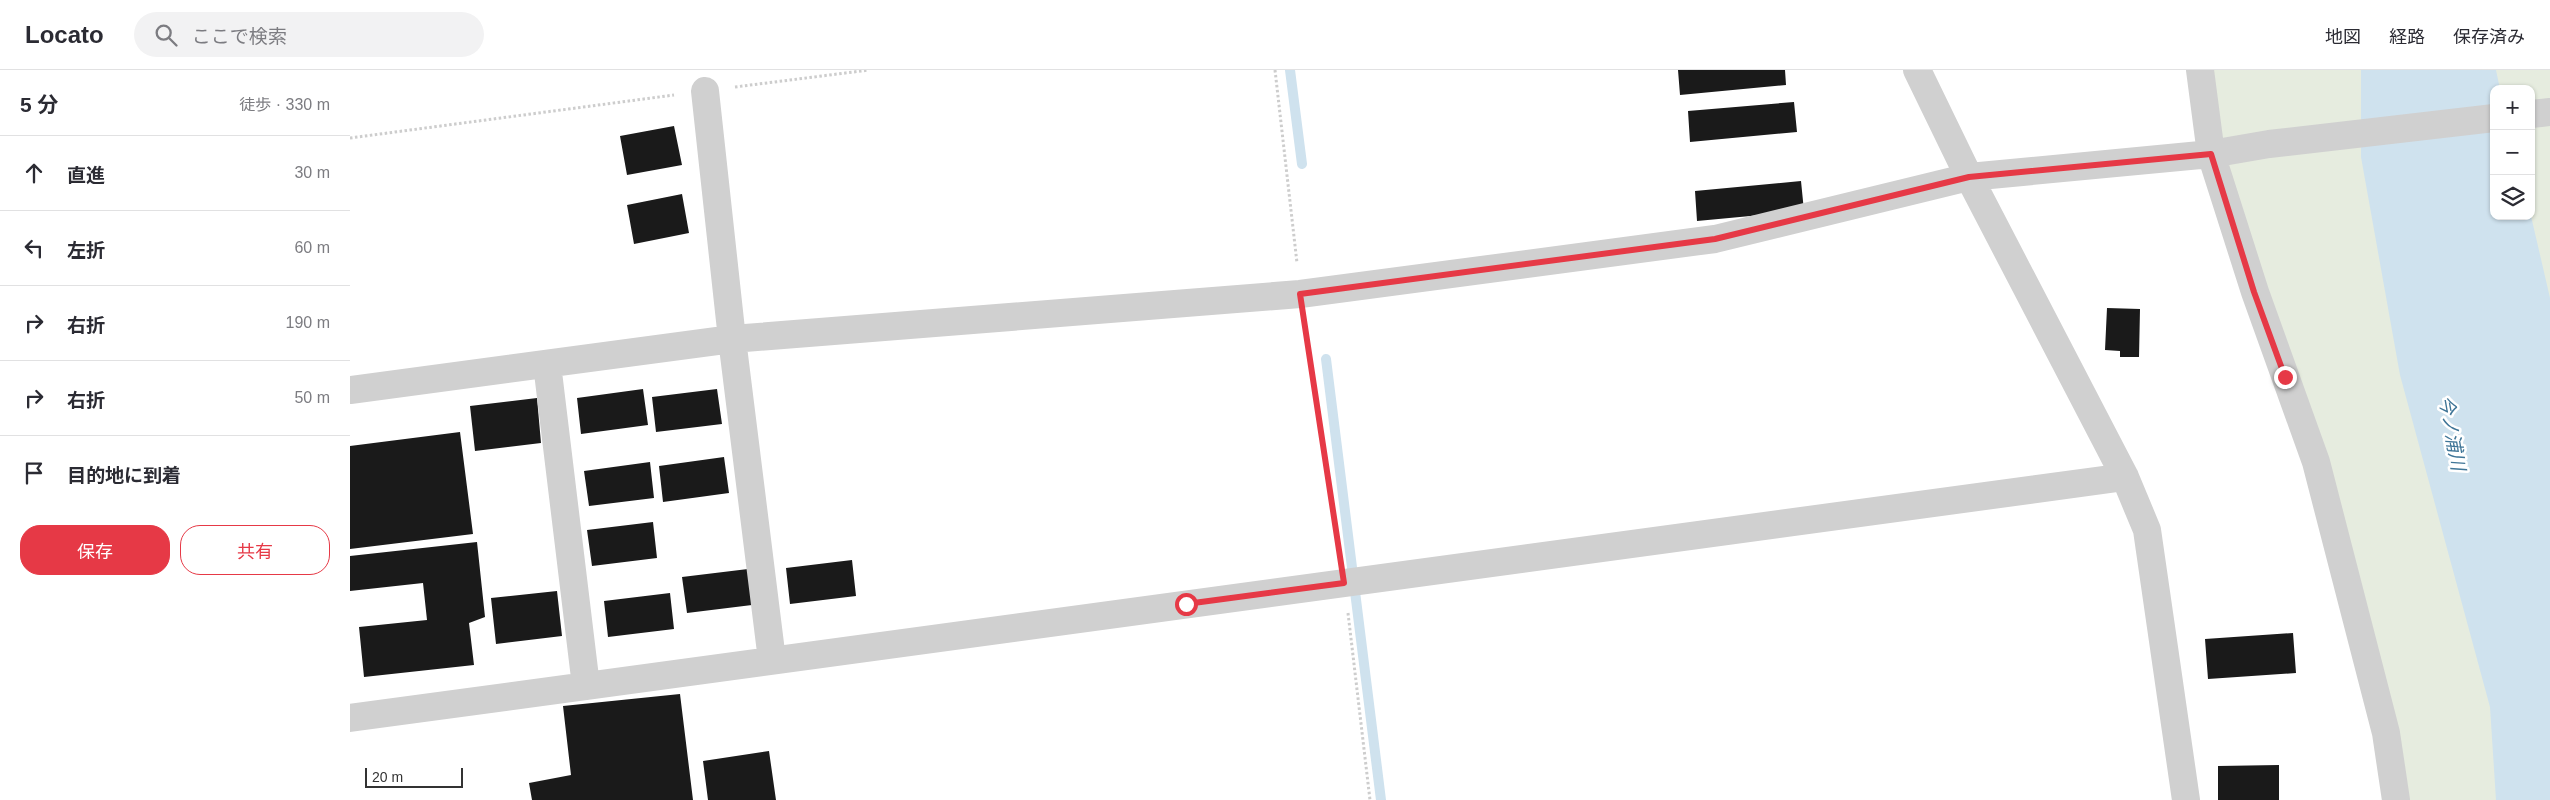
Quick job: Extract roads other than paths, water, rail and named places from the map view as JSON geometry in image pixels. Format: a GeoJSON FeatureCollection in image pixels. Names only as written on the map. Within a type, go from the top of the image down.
{"type":"FeatureCollection","features":[{"type":"Feature","properties":{"kind":"street"},"geometry":{"type":"LineString","coordinates":[[1917,70],[1969,177],[2125,477],[2147,530],[2186,800]]}},
{"type":"Feature","properties":{"kind":"street"},"geometry":{"type":"LineString","coordinates":[[2200,70],[2211,154],[2254,292],[2316,462],[2386,733],[2396,800]]}},
{"type":"Feature","properties":{"kind":"street"},"geometry":{"type":"LineString","coordinates":[[705,91],[732,339],[772,660]]}},
{"type":"Feature","properties":{"kind":"street"},"geometry":{"type":"LineString","coordinates":[[2535,114],[2550,112]]}},
{"type":"Feature","properties":{"kind":"street"},"geometry":{"type":"LineString","coordinates":[[350,390],[732,339],[1300,294],[1333,288],[1715,239],[1969,177],[2211,154],[2269,144],[2490,118]]}},
{"type":"Feature","properties":{"kind":"street"},"geometry":{"type":"LineString","coordinates":[[547,364],[586,686]]}},
{"type":"Feature","properties":{"kind":"street"},"geometry":{"type":"LineString","coordinates":[[350,718],[2125,477]]}},
{"type":"Feature","properties":{"kind":"water","name":"今ノ浦川"},"geometry":{"type":"Polygon","coordinates":[[[2361,70],[2496,70],[2499,85],[2490,85],[2490,220],[2532,220],[2550,298],[2550,800],[2496,800],[2490,707],[2400,375],[2361,157],[2361,70]]]}},
{"type":"Feature","properties":{"kind":"waterway"},"geometry":{"type":"LineString","coordinates":[[1290,70],[1302,164]]}},
{"type":"Feature","properties":{"kind":"waterway"},"geometry":{"type":"LineString","coordinates":[[1326,359],[1381,800]]}}]}
